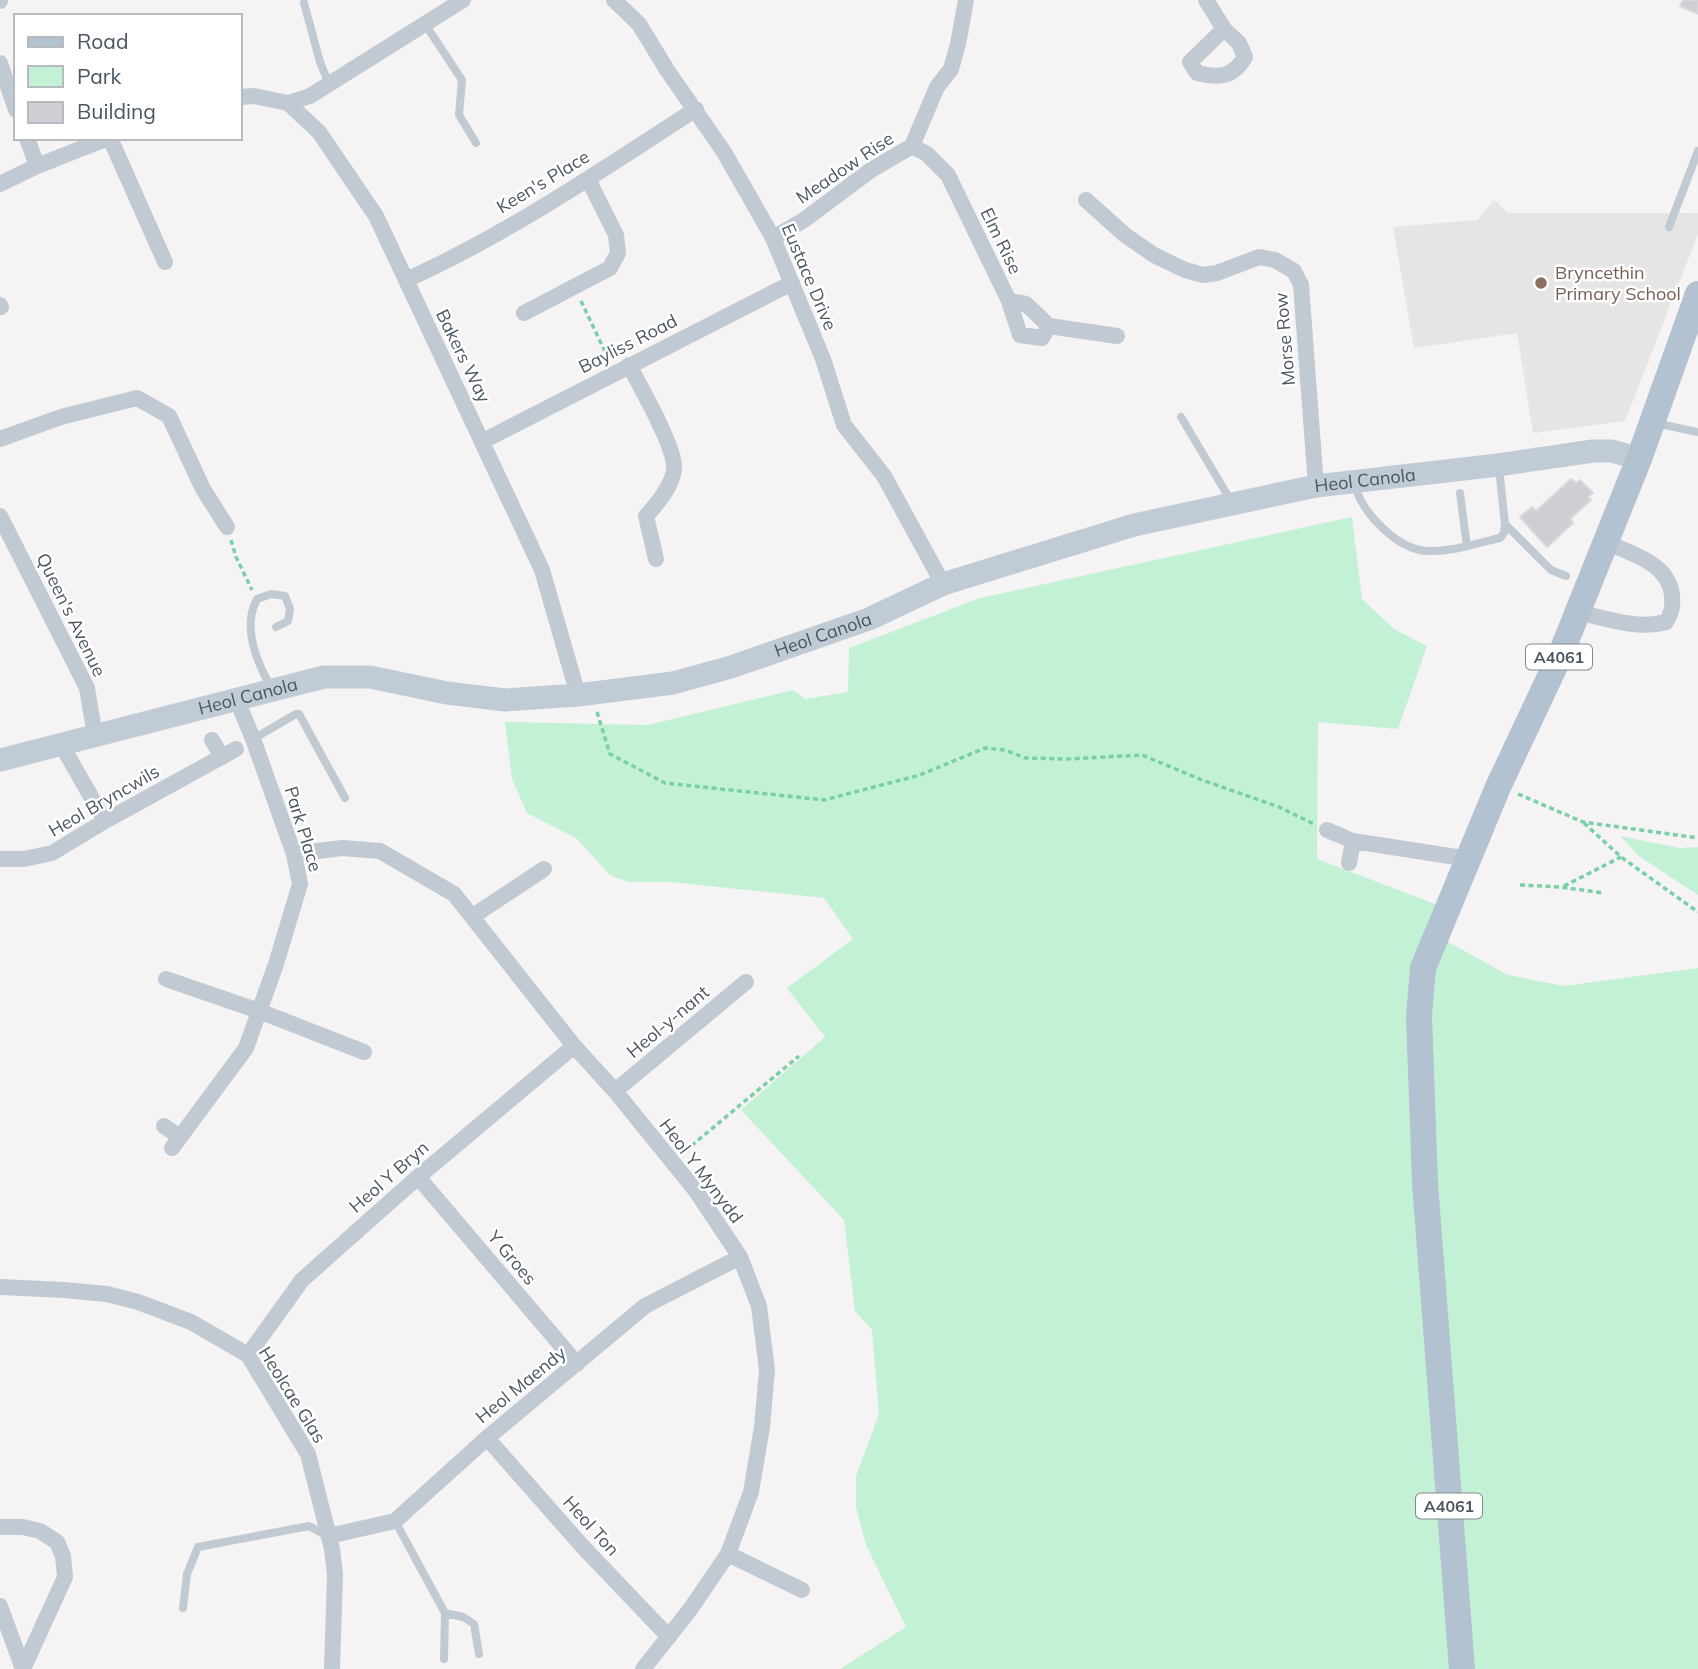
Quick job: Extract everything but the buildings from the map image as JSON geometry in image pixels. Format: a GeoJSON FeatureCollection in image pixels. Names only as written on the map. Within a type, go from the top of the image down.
{"type":"FeatureCollection","features":[{"type":"Feature","properties":{"kind":"main road","name":"A4061"},"geometry":{"type":"LineString","coordinates":[[1462,1669],[1425,1183],[1419,1016],[1423,968],[1498,787],[1562,651],[1639,459],[1698,295]]}},
{"type":"Feature","properties":{"kind":"street"},"geometry":{"type":"LineString","coordinates":[[242,97],[254,96],[288,103],[310,96],[463,0]]}},
{"type":"Feature","properties":{"kind":"street","name":"Eustace Drive"},"geometry":{"type":"LineString","coordinates":[[614,0],[639,24],[667,70],[696,109],[773,238],[823,359],[844,425],[884,476],[943,584]]}},
{"type":"Feature","properties":{"kind":"street","name":"Meadow Rise"},"geometry":{"type":"LineString","coordinates":[[773,238],[871,170],[912,146],[937,87],[951,69],[966,0]]}},
{"type":"Feature","properties":{"kind":"street"},"geometry":{"type":"LineString","coordinates":[[1206,0],[1224,29]]}},
{"type":"Feature","properties":{"kind":"street"},"geometry":{"type":"LineString","coordinates":[[0,63],[14,104]]}},
{"type":"Feature","properties":{"kind":"street","name":"Bakers Way"},"geometry":{"type":"LineString","coordinates":[[288,103],[318,132],[376,216],[542,570],[585,695]]}},
{"type":"Feature","properties":{"kind":"street","name":"Keen's Place"},"geometry":{"type":"LineString","coordinates":[[406,280],[450,260],[588,179],[696,109]]}},
{"type":"Feature","properties":{"kind":"street"},"geometry":{"type":"LineString","coordinates":[[28,140],[37,166]]}},
{"type":"Feature","properties":{"kind":"street"},"geometry":{"type":"LineString","coordinates":[[0,184],[37,166],[104,140]]}},
{"type":"Feature","properties":{"kind":"street"},"geometry":{"type":"LineString","coordinates":[[110,140],[165,262]]}},
{"type":"Feature","properties":{"kind":"street","name":"Elm Rise"},"geometry":{"type":"LineString","coordinates":[[912,146],[928,153],[948,175],[1009,301],[1020,335],[1042,338],[1049,326]]}},
{"type":"Feature","properties":{"kind":"street"},"geometry":{"type":"LineString","coordinates":[[524,313],[610,268],[618,253],[616,235],[588,179]]}},
{"type":"Feature","properties":{"kind":"street","name":"Morse Row"},"geometry":{"type":"LineString","coordinates":[[1086,201],[1104,218],[1154,255],[1185,271],[1203,275],[1259,257],[1275,260],[1294,271],[1301,285],[1316,486]]}},
{"type":"Feature","properties":{"kind":"street","name":"Bayliss Road"},"geometry":{"type":"LineString","coordinates":[[482,441],[792,283]]}},
{"type":"Feature","properties":{"kind":"street"},"geometry":{"type":"LineString","coordinates":[[1009,301],[1026,304],[1049,326],[1117,337]]}},
{"type":"Feature","properties":{"kind":"street"},"geometry":{"type":"LineString","coordinates":[[622,369],[670,449],[674,466],[670,483],[646,516],[656,559]]}},
{"type":"Feature","properties":{"kind":"street"},"geometry":{"type":"LineString","coordinates":[[0,439],[61,417],[137,398],[169,416],[203,489],[228,527]]}},
{"type":"Feature","properties":{"kind":"street","name":"Heol Canola"},"geometry":{"type":"LineString","coordinates":[[0,760],[324,677],[370,677],[477,698],[505,700],[585,695],[673,683],[731,667],[869,619],[943,584],[1134,525],[1316,486],[1354,481],[1593,451],[1612,451],[1639,459]]}},
{"type":"Feature","properties":{"kind":"street","name":"Queen's Avenue"},"geometry":{"type":"LineString","coordinates":[[0,516],[87,688],[95,736]]}},
{"type":"Feature","properties":{"kind":"street"},"geometry":{"type":"LineString","coordinates":[[1577,612],[1647,624],[1666,622],[1671,613],[1672,590],[1663,573],[1645,560],[1605,542]]}},
{"type":"Feature","properties":{"kind":"street","name":"Park Place"},"geometry":{"type":"LineString","coordinates":[[164,1126],[176,1143],[246,1048],[276,964],[300,884],[294,854],[237,700]]}},
{"type":"Feature","properties":{"kind":"street","name":"Heol Bryncwils"},"geometry":{"type":"LineString","coordinates":[[0,859],[24,859],[52,853],[229,753],[212,740]]}},
{"type":"Feature","properties":{"kind":"street"},"geometry":{"type":"LineString","coordinates":[[61,744],[106,821]]}},
{"type":"Feature","properties":{"kind":"street"},"geometry":{"type":"LineString","coordinates":[[1327,830],[1353,841],[1469,859]]}},
{"type":"Feature","properties":{"kind":"street"},"geometry":{"type":"LineString","coordinates":[[1349,863],[1353,841]]}},
{"type":"Feature","properties":{"kind":"street","name":"Heol Y Mynydd"},"geometry":{"type":"LineString","coordinates":[[294,854],[342,848],[380,851],[454,894],[575,1046],[696,1191],[740,1257],[759,1306],[766,1370],[762,1427],[751,1492],[729,1554],[643,1669]]}},
{"type":"Feature","properties":{"kind":"street"},"geometry":{"type":"LineString","coordinates":[[473,916],[544,869]]}},
{"type":"Feature","properties":{"kind":"street"},"geometry":{"type":"LineString","coordinates":[[166,979],[364,1052]]}},
{"type":"Feature","properties":{"kind":"street","name":"Heol-y-nant"},"geometry":{"type":"LineString","coordinates":[[615,1091],[746,982]]}},
{"type":"Feature","properties":{"kind":"street","name":"Heol Y Bryn"},"geometry":{"type":"LineString","coordinates":[[248,1355],[302,1280],[418,1177],[575,1046]]}},
{"type":"Feature","properties":{"kind":"street","name":"Y Groes"},"geometry":{"type":"LineString","coordinates":[[418,1177],[577,1364]]}},
{"type":"Feature","properties":{"kind":"street","name":"Heol Maendy"},"geometry":{"type":"LineString","coordinates":[[329,1536],[395,1521],[487,1438],[645,1306],[740,1257]]}},
{"type":"Feature","properties":{"kind":"street","name":"Heolcae Glas"},"geometry":{"type":"LineString","coordinates":[[0,1287],[107,1294],[138,1302],[191,1322],[248,1355],[309,1454],[329,1536],[335,1575],[332,1669]]}},
{"type":"Feature","properties":{"kind":"street","name":"Heol Ton"},"geometry":{"type":"LineString","coordinates":[[487,1438],[583,1547],[669,1637]]}},
{"type":"Feature","properties":{"kind":"street"},"geometry":{"type":"LineString","coordinates":[[0,1527],[23,1527],[40,1531],[57,1542],[63,1556],[65,1577],[23,1669]]}},
{"type":"Feature","properties":{"kind":"street"},"geometry":{"type":"LineString","coordinates":[[729,1554],[802,1590]]}},
{"type":"Feature","properties":{"kind":"street"},"geometry":{"type":"LineString","coordinates":[[0,1606],[23,1669]]}},
{"type":"Feature","properties":{"kind":"lane"},"geometry":{"type":"LineString","coordinates":[[304,3],[320,62],[330,84]]}},
{"type":"Feature","properties":{"kind":"lane"},"geometry":{"type":"LineString","coordinates":[[425,24],[462,80],[459,115],[475,143]]}},
{"type":"Feature","properties":{"kind":"lane"},"geometry":{"type":"LineString","coordinates":[[1669,227],[1698,151]]}},
{"type":"Feature","properties":{"kind":"lane"},"geometry":{"type":"LineString","coordinates":[[1181,417],[1233,503]]}},
{"type":"Feature","properties":{"kind":"lane"},"geometry":{"type":"LineString","coordinates":[[1652,422],[1698,432]]}},
{"type":"Feature","properties":{"kind":"lane"},"geometry":{"type":"LineString","coordinates":[[1354,481],[1363,506],[1378,526],[1411,547],[1428,552],[1500,538],[1505,524],[1498,465]]}},
{"type":"Feature","properties":{"kind":"lane"},"geometry":{"type":"LineString","coordinates":[[1460,493],[1467,546]]}},
{"type":"Feature","properties":{"kind":"lane"},"geometry":{"type":"LineString","coordinates":[[1505,524],[1551,569],[1566,576]]}},
{"type":"Feature","properties":{"kind":"lane"},"geometry":{"type":"LineString","coordinates":[[273,690],[258,665],[252,639],[250,611],[257,599],[271,594],[285,596],[290,609],[288,621],[276,627]]}},
{"type":"Feature","properties":{"kind":"lane"},"geometry":{"type":"LineString","coordinates":[[253,739],[296,713],[299,714],[345,798]]}},
{"type":"Feature","properties":{"kind":"lane"},"geometry":{"type":"LineString","coordinates":[[395,1521],[445,1613],[443,1659]]}},
{"type":"Feature","properties":{"kind":"lane"},"geometry":{"type":"LineString","coordinates":[[183,1608],[187,1574],[198,1547],[309,1526],[329,1536]]}},
{"type":"Feature","properties":{"kind":"lane"},"geometry":{"type":"LineString","coordinates":[[445,1613],[463,1617],[474,1624],[479,1654]]}},
{"type":"Feature","properties":{"kind":"path"},"geometry":{"type":"LineString","coordinates":[[574,286],[622,369]]}},
{"type":"Feature","properties":{"kind":"path"},"geometry":{"type":"LineString","coordinates":[[228,527],[236,557],[257,599]]}},
{"type":"Feature","properties":{"kind":"path"},"geometry":{"type":"LineString","coordinates":[[585,695],[610,754],[665,783],[824,800],[920,775],[985,748],[1005,750],[1025,758],[1068,759],[1142,755],[1279,807],[1327,830]]}},
{"type":"Feature","properties":{"kind":"path"},"geometry":{"type":"LineString","coordinates":[[1498,787],[1543,803],[1583,822],[1621,857],[1698,912]]}},
{"type":"Feature","properties":{"kind":"path"},"geometry":{"type":"LineString","coordinates":[[1583,822],[1698,838]]}},
{"type":"Feature","properties":{"kind":"path"},"geometry":{"type":"LineString","coordinates":[[1561,887],[1621,857]]}},
{"type":"Feature","properties":{"kind":"path"},"geometry":{"type":"LineString","coordinates":[[1520,885],[1603,893]]}},
{"type":"Feature","properties":{"kind":"path"},"geometry":{"type":"LineString","coordinates":[[672,1161],[799,1056]]}},
{"type":"Feature","properties":{"kind":"shaded area","name":"Bryncethin Primary School"},"geometry":{"type":"Polygon","coordinates":[[[1494,200],[1508,213],[1698,213],[1698,234],[1625,421],[1533,433],[1517,333],[1414,348],[1393,227],[1477,220],[1494,200]]]}},
{"type":"Feature","properties":{"kind":"green space"},"geometry":{"type":"Polygon","coordinates":[[[1352,517],[1362,599],[1394,629],[1427,646],[1398,729],[1318,722],[1317,859],[1448,909],[1437,936],[1508,975],[1564,986],[1698,968],[1698,1669],[840,1669],[906,1627],[866,1545],[856,1507],[856,1476],[879,1414],[872,1330],[855,1311],[844,1220],[741,1110],[825,1037],[787,988],[853,939],[824,898],[671,882],[628,882],[610,875],[576,838],[527,813],[512,779],[505,722],[648,725],[793,690],[805,699],[848,692],[849,648],[980,598],[1352,517]]]}},
{"type":"Feature","properties":{"kind":"green space"},"geometry":{"type":"Polygon","coordinates":[[[1620,836],[1680,848],[1698,847],[1698,895],[1639,856],[1620,836]]]}},
{"type":"Feature","properties":{"kind":"place","name":"Bryncethin Primary School"},"geometry":{"type":"Point","coordinates":[1541,283]}}]}
